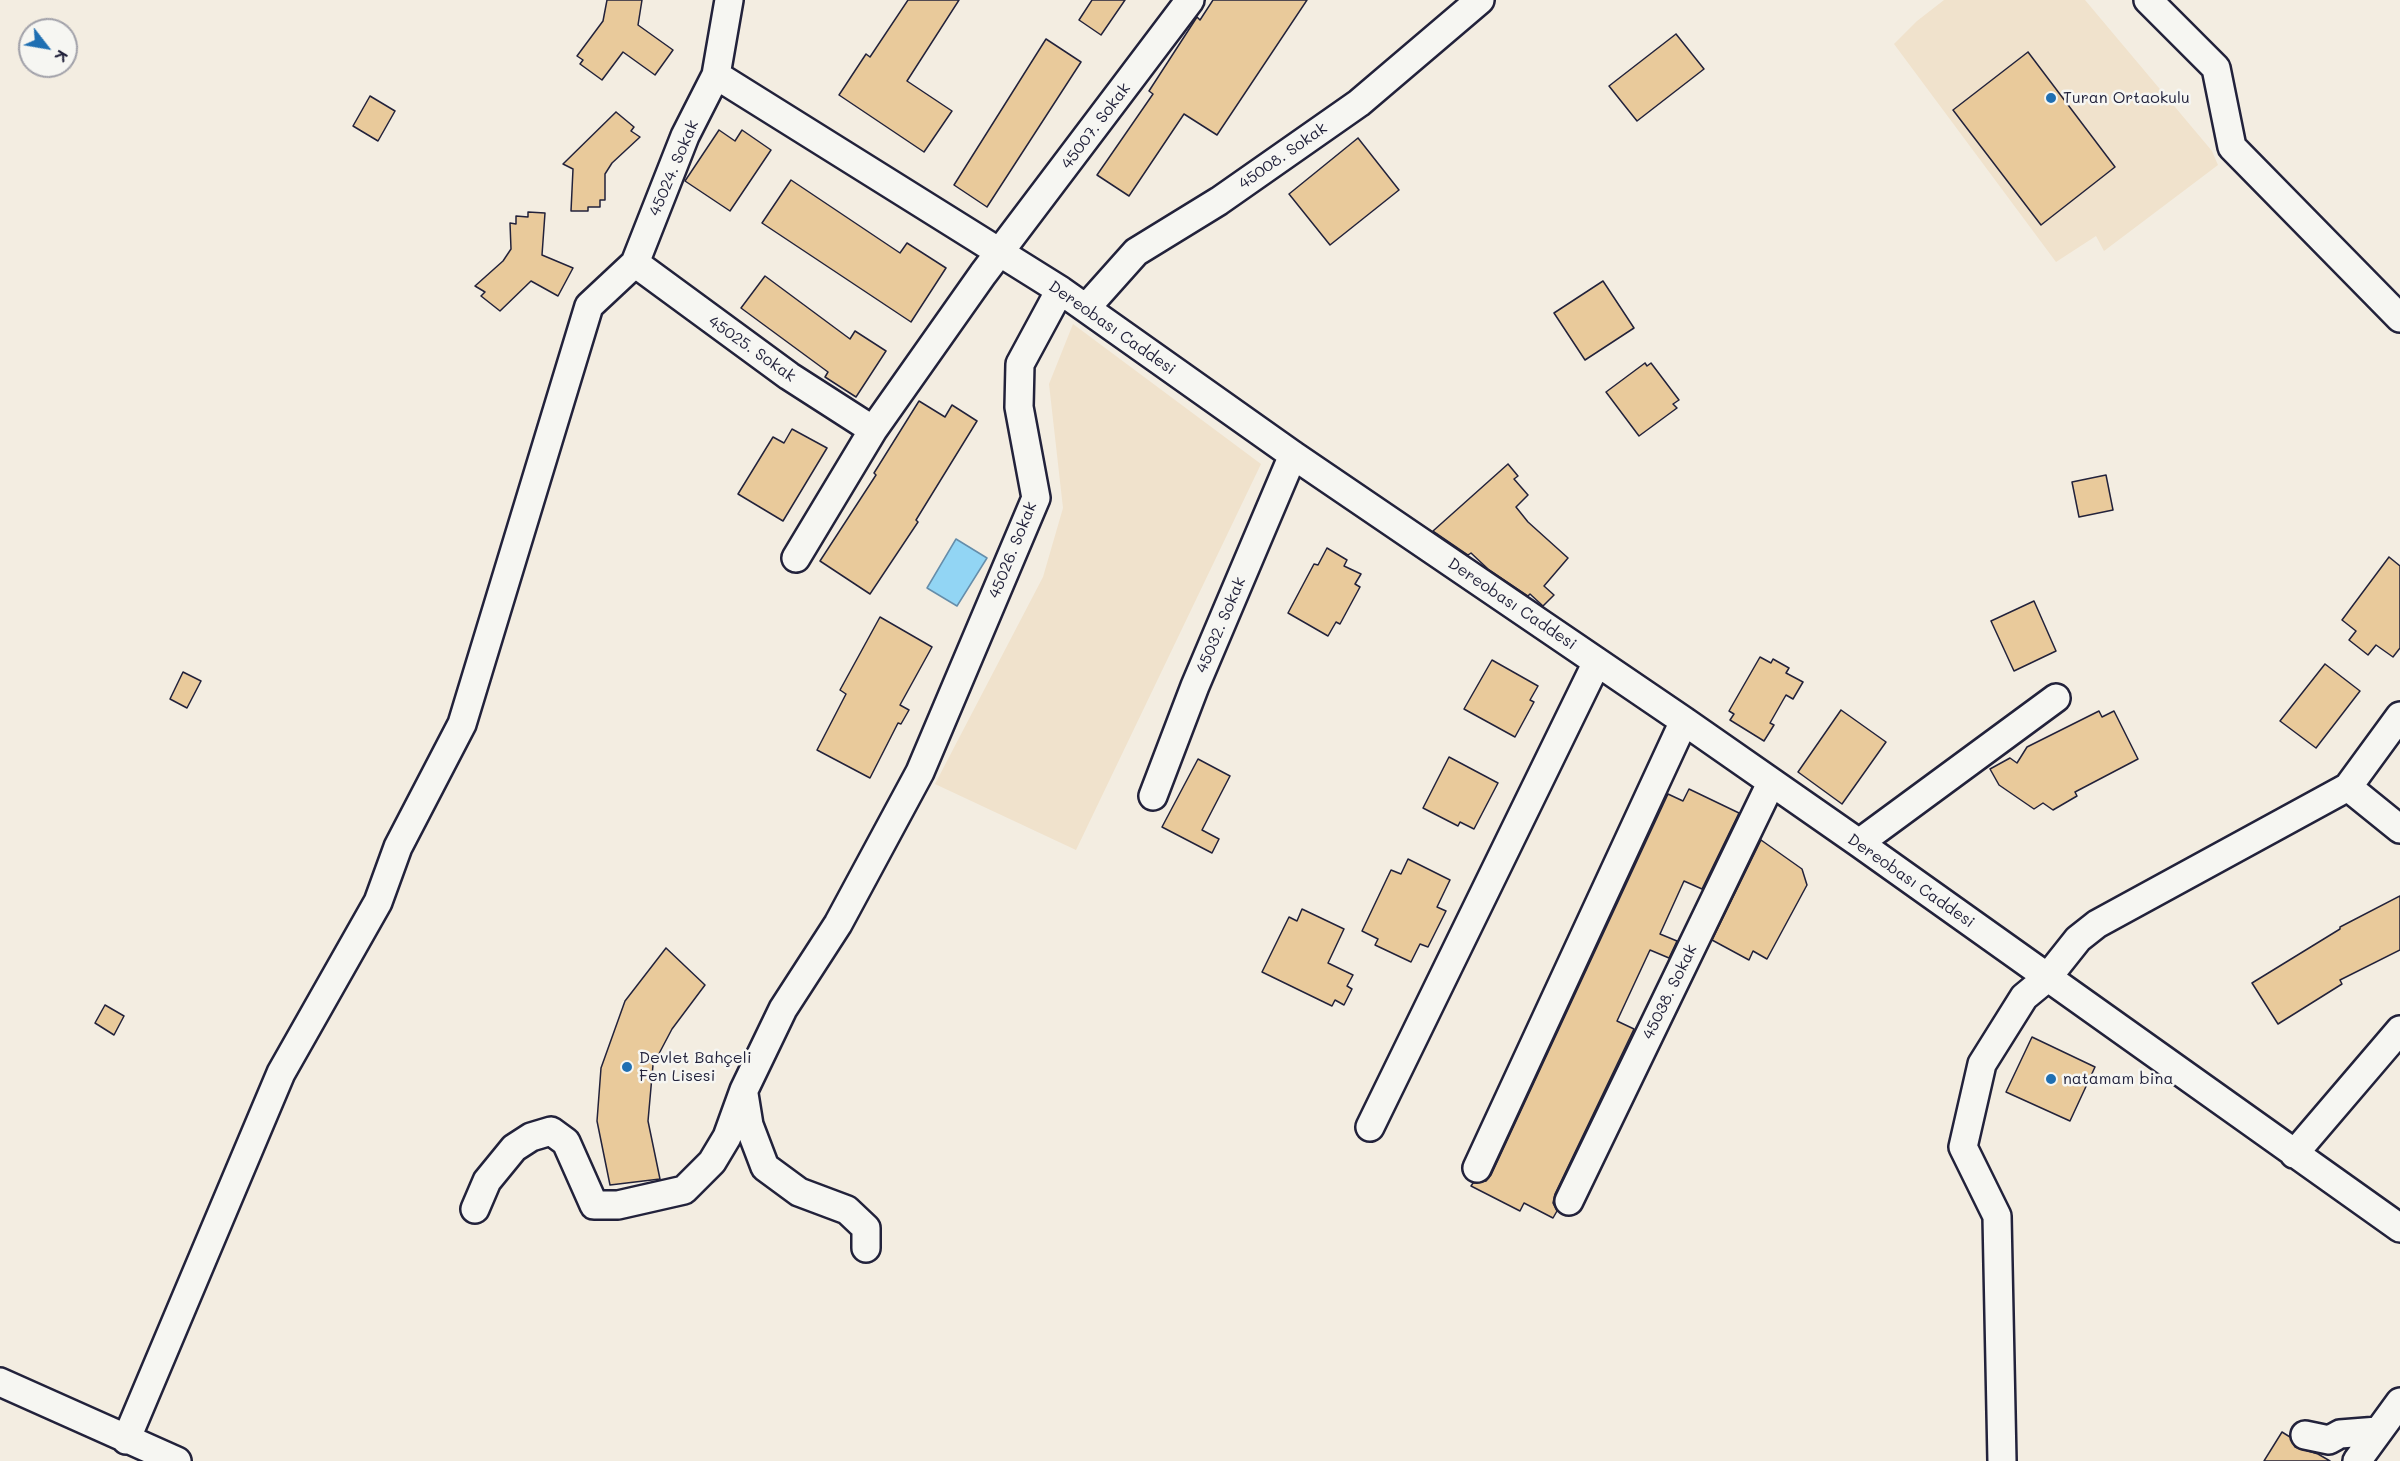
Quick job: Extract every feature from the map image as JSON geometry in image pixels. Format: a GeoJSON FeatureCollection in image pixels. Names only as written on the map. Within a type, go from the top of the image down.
{"type":"FeatureCollection","features":[{"type":"Feature","properties":{"kind":"street","name":"45024. Sokak"},"geometry":{"type":"LineString","coordinates":[[635,264],[685,136],[716,75],[729,0]]}},
{"type":"Feature","properties":{"kind":"street","name":"45007. Sokak"},"geometry":{"type":"LineString","coordinates":[[1001,252],[1190,0]]}},
{"type":"Feature","properties":{"kind":"street","name":"45008. Sokak"},"geometry":{"type":"LineString","coordinates":[[1086,308],[1136,252],[1219,201],[1359,103],[1480,0]]}},
{"type":"Feature","properties":{"kind":"street"},"geometry":{"type":"LineString","coordinates":[[2148,0],[2216,68],[2232,147],[2400,318]]}},
{"type":"Feature","properties":{"kind":"street","name":"Dereobası Caddesi"},"geometry":{"type":"LineString","coordinates":[[716,75],[1060,290],[1293,455],[1859,843],[2400,1228]]}},
{"type":"Feature","properties":{"kind":"street"},"geometry":{"type":"LineString","coordinates":[[796,558],[873,430],[1001,252]]}},
{"type":"Feature","properties":{"kind":"street"},"geometry":{"type":"LineString","coordinates":[[126,1440],[281,1073],[378,902],[398,847],[462,724],[589,306],[635,264]]}},
{"type":"Feature","properties":{"kind":"street","name":"45025. Sokak"},"geometry":{"type":"LineString","coordinates":[[635,264],[779,369],[873,430]]}},
{"type":"Feature","properties":{"kind":"street","name":"45026. Sokak"},"geometry":{"type":"LineString","coordinates":[[475,1209],[487,1181],[514,1148],[531,1137],[551,1131],[566,1142],[594,1205],[618,1205],[684,1190],[712,1162],[727,1137],[744,1090],[783,1009],[838,924],[920,772],[1036,498],[1019,407],[1020,364],[1060,290]]}},
{"type":"Feature","properties":{"kind":"street","name":"45032. Sokak"},"geometry":{"type":"LineString","coordinates":[[1153,796],[1196,686],[1293,455]]}},
{"type":"Feature","properties":{"kind":"street"},"geometry":{"type":"LineString","coordinates":[[1370,1127],[1597,662]]}},
{"type":"Feature","properties":{"kind":"street"},"geometry":{"type":"LineString","coordinates":[[1859,843],[2056,698]]}},
{"type":"Feature","properties":{"kind":"street"},"geometry":{"type":"LineString","coordinates":[[2001,1461],[1997,1216],[1963,1147],[1982,1064],[2024,997],[2048,978],[2078,939],[2097,924],[2348,787],[2400,717]]}},
{"type":"Feature","properties":{"kind":"street"},"geometry":{"type":"LineString","coordinates":[[1476,1168],[1684,721]]}},
{"type":"Feature","properties":{"kind":"street","name":"45038. Sokak"},"geometry":{"type":"LineString","coordinates":[[1569,1201],[1771,783]]}},
{"type":"Feature","properties":{"kind":"street"},"geometry":{"type":"LineString","coordinates":[[2348,787],[2400,829]]}},
{"type":"Feature","properties":{"kind":"street"},"geometry":{"type":"LineString","coordinates":[[2294,1154],[2400,1030]]}},
{"type":"Feature","properties":{"kind":"street"},"geometry":{"type":"LineString","coordinates":[[744,1090],[749,1125],[765,1167],[799,1192],[847,1210],[866,1228],[866,1248]]}},
{"type":"Feature","properties":{"kind":"street"},"geometry":{"type":"LineString","coordinates":[[0,1382],[177,1461]]}},
{"type":"Feature","properties":{"kind":"street"},"geometry":{"type":"LineString","coordinates":[[2357,1461],[2400,1402]]}},
{"type":"Feature","properties":{"kind":"street"},"geometry":{"type":"LineString","coordinates":[[2305,1435],[2328,1440],[2340,1434],[2378,1431]]}},
{"type":"Feature","properties":{"kind":"shaded area","name":"Turan Ortaokulu"},"geometry":{"type":"Polygon","coordinates":[[[1944,0],[2085,0],[2212,151],[2218,165],[2104,251],[2096,236],[2056,262],[1894,44],[1917,21],[1944,0]]]}},
{"type":"Feature","properties":{"kind":"shaded area"},"geometry":{"type":"Polygon","coordinates":[[[1073,324],[1261,464],[1076,850],[935,784],[1043,577],[1063,508],[1049,384],[1073,324]]]}},
{"type":"Feature","properties":{"kind":"water"},"geometry":{"type":"Polygon","coordinates":[[[956,539],[987,558],[957,606],[927,588],[956,539]]]}},
{"type":"Feature","properties":{"kind":"building"},"geometry":{"type":"Polygon","coordinates":[[[607,0],[642,0],[638,25],[673,50],[655,75],[623,52],[602,80],[580,64],[583,60],[577,56],[603,21],[607,0]]]}},
{"type":"Feature","properties":{"kind":"building"},"geometry":{"type":"Polygon","coordinates":[[[908,0],[959,0],[907,81],[952,111],[924,152],[839,95],[866,54],[870,57],[908,0]]]}},
{"type":"Feature","properties":{"kind":"building"},"geometry":{"type":"Polygon","coordinates":[[[1092,0],[1125,0],[1101,35],[1079,20],[1092,0]]]}},
{"type":"Feature","properties":{"kind":"building"},"geometry":{"type":"Polygon","coordinates":[[[1213,0],[1307,0],[1217,135],[1184,114],[1129,196],[1097,175],[1153,94],[1149,91],[1197,17],[1200,20],[1213,0]]]}},
{"type":"Feature","properties":{"kind":"building"},"geometry":{"type":"Polygon","coordinates":[[[1676,34],[1704,69],[1637,121],[1609,86],[1676,34]]]}},
{"type":"Feature","properties":{"kind":"building"},"geometry":{"type":"Polygon","coordinates":[[[1046,39],[1081,62],[987,207],[954,185],[1046,39]]]}},
{"type":"Feature","properties":{"kind":"building","name":"Turan Ortaokulu"},"geometry":{"type":"Polygon","coordinates":[[[2028,52],[2115,167],[2041,225],[1953,110],[2028,52]]]}},
{"type":"Feature","properties":{"kind":"building"},"geometry":{"type":"Polygon","coordinates":[[[370,96],[395,111],[378,141],[353,126],[370,96]]]}},
{"type":"Feature","properties":{"kind":"building"},"geometry":{"type":"Polygon","coordinates":[[[616,112],[634,127],[631,131],[640,137],[612,163],[605,174],[605,200],[600,200],[600,207],[588,207],[588,211],[571,211],[573,169],[563,164],[616,112]]]}},
{"type":"Feature","properties":{"kind":"building"},"geometry":{"type":"Polygon","coordinates":[[[719,130],[735,141],[742,130],[771,150],[730,211],[685,181],[719,130]]]}},
{"type":"Feature","properties":{"kind":"building"},"geometry":{"type":"Polygon","coordinates":[[[1358,138],[1399,190],[1330,245],[1289,194],[1358,138]]]}},
{"type":"Feature","properties":{"kind":"building"},"geometry":{"type":"Polygon","coordinates":[[[791,180],[900,253],[907,243],[946,268],[911,322],[762,223],[791,180]]]}},
{"type":"Feature","properties":{"kind":"building"},"geometry":{"type":"Polygon","coordinates":[[[528,212],[545,213],[542,255],[573,268],[558,296],[531,281],[500,311],[481,296],[485,292],[475,286],[503,261],[511,249],[510,223],[516,224],[516,216],[528,217],[528,212]]]}},
{"type":"Feature","properties":{"kind":"building"},"geometry":{"type":"Polygon","coordinates":[[[765,276],[850,339],[855,331],[886,351],[856,397],[825,377],[828,372],[741,308],[765,276]]]}},
{"type":"Feature","properties":{"kind":"building"},"geometry":{"type":"Polygon","coordinates":[[[1603,281],[1634,328],[1585,360],[1554,313],[1603,281]]]}},
{"type":"Feature","properties":{"kind":"building"},"geometry":{"type":"Polygon","coordinates":[[[1645,363],[1647,366],[1651,363],[1679,400],[1673,404],[1677,408],[1639,436],[1606,392],[1645,363]]]}},
{"type":"Feature","properties":{"kind":"building"},"geometry":{"type":"Polygon","coordinates":[[[919,401],[945,417],[952,405],[977,421],[916,520],[918,522],[870,594],[820,561],[876,475],[874,473],[919,401]]]}},
{"type":"Feature","properties":{"kind":"building"},"geometry":{"type":"Polygon","coordinates":[[[792,429],[827,448],[783,521],[738,494],[773,437],[784,443],[792,429]]]}},
{"type":"Feature","properties":{"kind":"building"},"geometry":{"type":"Polygon","coordinates":[[[1508,464],[1518,476],[1514,479],[1528,495],[1516,507],[1528,522],[1568,558],[1544,586],[1554,595],[1543,606],[1530,594],[1528,596],[1488,569],[1471,553],[1468,555],[1433,531],[1508,464]]]}},
{"type":"Feature","properties":{"kind":"building"},"geometry":{"type":"Polygon","coordinates":[[[2106,475],[2113,510],[2079,517],[2072,482],[2106,475]]]}},
{"type":"Feature","properties":{"kind":"building"},"geometry":{"type":"Polygon","coordinates":[[[1327,548],[1347,560],[1344,566],[1361,574],[1355,584],[1360,587],[1340,624],[1336,622],[1328,636],[1288,613],[1314,564],[1318,565],[1327,548]]]}},
{"type":"Feature","properties":{"kind":"building"},"geometry":{"type":"Polygon","coordinates":[[[2389,557],[2400,566],[2400,648],[2393,657],[2376,645],[2368,655],[2349,640],[2356,631],[2342,620],[2389,557]]]}},
{"type":"Feature","properties":{"kind":"building"},"geometry":{"type":"Polygon","coordinates":[[[2034,601],[2056,651],[2014,671],[1991,621],[2034,601]]]}},
{"type":"Feature","properties":{"kind":"building"},"geometry":{"type":"Polygon","coordinates":[[[880,617],[932,647],[900,705],[909,710],[901,724],[898,723],[870,778],[817,750],[846,694],[840,690],[880,617]]]}},
{"type":"Feature","properties":{"kind":"building"},"geometry":{"type":"Polygon","coordinates":[[[1760,657],[1771,663],[1773,659],[1789,668],[1786,673],[1803,682],[1793,699],[1786,695],[1770,723],[1774,725],[1764,741],[1730,720],[1734,714],[1729,711],[1760,657]]]}},
{"type":"Feature","properties":{"kind":"building"},"geometry":{"type":"Polygon","coordinates":[[[1492,660],[1538,686],[1530,700],[1534,702],[1515,737],[1464,709],[1492,660]]]}},
{"type":"Feature","properties":{"kind":"building"},"geometry":{"type":"Polygon","coordinates":[[[2325,664],[2360,691],[2316,748],[2280,721],[2325,664]]]}},
{"type":"Feature","properties":{"kind":"building"},"geometry":{"type":"Polygon","coordinates":[[[183,672],[201,681],[187,708],[170,699],[183,672]]]}},
{"type":"Feature","properties":{"kind":"building"},"geometry":{"type":"Polygon","coordinates":[[[1841,710],[1886,742],[1842,804],[1798,772],[1841,710]]]}},
{"type":"Feature","properties":{"kind":"building"},"geometry":{"type":"Polygon","coordinates":[[[2099,711],[2102,717],[2114,711],[2138,759],[2075,792],[2077,796],[2053,810],[2043,803],[2034,809],[1999,785],[1990,769],[2010,758],[2017,763],[2027,747],[2099,711]]]}},
{"type":"Feature","properties":{"kind":"building"},"geometry":{"type":"Polygon","coordinates":[[[1449,757],[1498,783],[1474,829],[1460,822],[1458,826],[1423,808],[1449,757]]]}},
{"type":"Feature","properties":{"kind":"building"},"geometry":{"type":"Polygon","coordinates":[[[1198,759],[1230,776],[1202,830],[1219,839],[1212,853],[1162,827],[1198,759]]]}},
{"type":"Feature","properties":{"kind":"building"},"geometry":{"type":"Polygon","coordinates":[[[1689,789],[1739,813],[1702,889],[1684,881],[1660,934],[1677,941],[1669,958],[1650,950],[1617,1021],[1634,1029],[1555,1194],[1553,1203],[1557,1211],[1553,1218],[1524,1203],[1520,1211],[1471,1186],[1473,1183],[1486,1181],[1491,1175],[1668,794],[1683,801],[1689,789]]]}},
{"type":"Feature","properties":{"kind":"building"},"geometry":{"type":"Polygon","coordinates":[[[1761,840],[1802,869],[1807,885],[1767,959],[1753,951],[1749,960],[1712,940],[1761,840]]]}},
{"type":"Feature","properties":{"kind":"building"},"geometry":{"type":"Polygon","coordinates":[[[1408,859],[1450,880],[1437,907],[1446,911],[1428,947],[1420,944],[1411,962],[1375,945],[1378,939],[1362,931],[1391,870],[1401,874],[1408,859]]]}},
{"type":"Feature","properties":{"kind":"building"},"geometry":{"type":"Polygon","coordinates":[[[2400,896],[2400,950],[2340,980],[2342,984],[2278,1024],[2252,983],[2340,927],[2400,896]]]}},
{"type":"Feature","properties":{"kind":"building"},"geometry":{"type":"Polygon","coordinates":[[[1302,909],[1344,929],[1328,963],[1353,975],[1347,986],[1352,989],[1344,1005],[1335,1000],[1332,1006],[1262,972],[1289,917],[1297,921],[1302,909]]]}},
{"type":"Feature","properties":{"kind":"building","name":"Devlet Bahçeli Fen Lisesi"},"geometry":{"type":"Polygon","coordinates":[[[666,948],[705,985],[672,1029],[653,1065],[648,1121],[660,1179],[610,1185],[597,1121],[601,1068],[625,1001],[666,948]]]}},
{"type":"Feature","properties":{"kind":"building"},"geometry":{"type":"Polygon","coordinates":[[[105,1005],[124,1016],[114,1035],[95,1023],[105,1005]]]}},
{"type":"Feature","properties":{"kind":"building","name":"natamam bina"},"geometry":{"type":"Polygon","coordinates":[[[2032,1037],[2095,1067],[2070,1121],[2006,1092],[2032,1037]]]}},
{"type":"Feature","properties":{"kind":"building"},"geometry":{"type":"Polygon","coordinates":[[[2282,1432],[2290,1437],[2295,1447],[2318,1454],[2330,1461],[2264,1461],[2282,1432]]]}},
{"type":"Feature","properties":{"kind":"place","name":"Turan Ortaokulu"},"geometry":{"type":"Point","coordinates":[2051,98]}},
{"type":"Feature","properties":{"kind":"place","name":"Devlet Bahçeli Fen Lisesi"},"geometry":{"type":"Point","coordinates":[627,1067]}},
{"type":"Feature","properties":{"kind":"place","name":"natamam bina"},"geometry":{"type":"Point","coordinates":[2051,1079]}}]}
